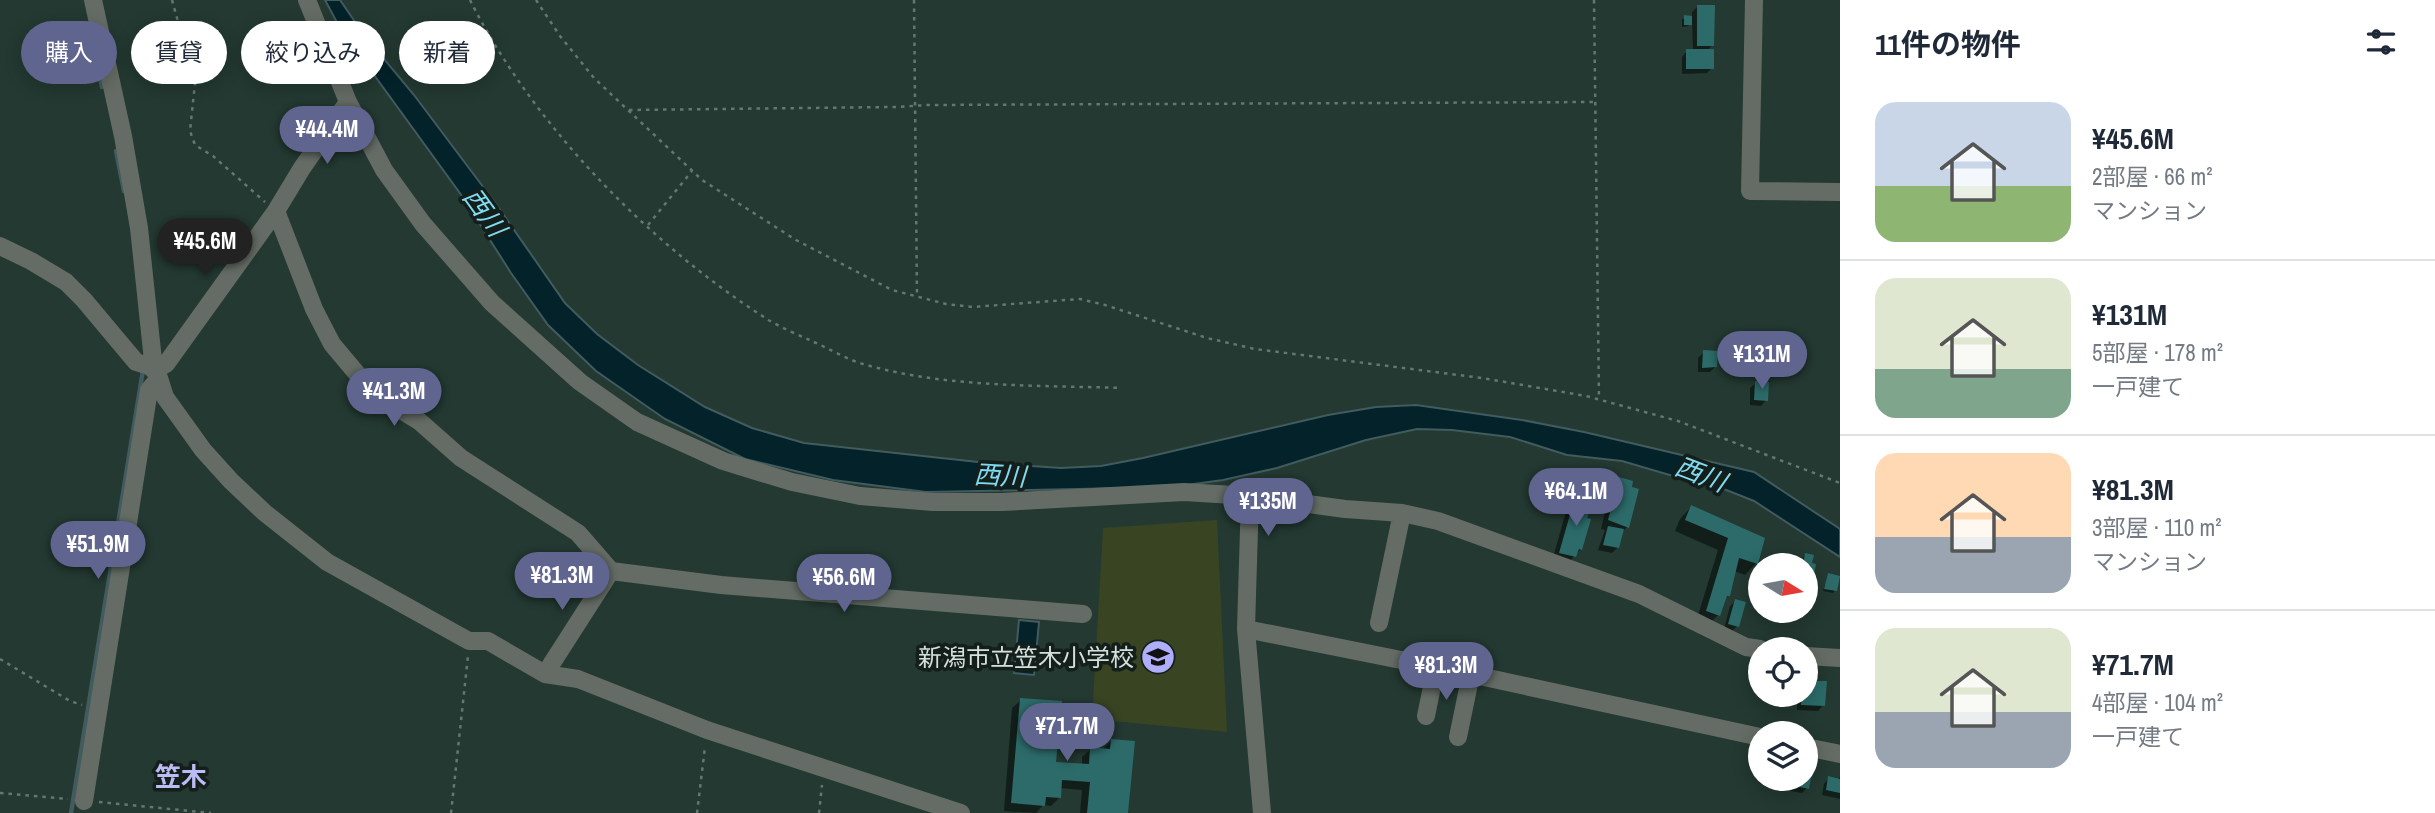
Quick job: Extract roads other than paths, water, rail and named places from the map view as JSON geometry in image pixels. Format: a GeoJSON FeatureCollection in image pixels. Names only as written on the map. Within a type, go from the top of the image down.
{"type":"FeatureCollection","features":[{"type":"Feature","properties":{"kind":"street"},"geometry":{"type":"LineString","coordinates":[[77,800],[97,709],[149,390],[150,369],[139,228],[123,136],[93,0]]}},
{"type":"Feature","properties":{"kind":"street"},"geometry":{"type":"LineString","coordinates":[[307,0],[348,102],[384,170],[423,224],[492,303],[580,382],[637,422],[723,461],[792,482],[860,496],[933,502],[1002,502],[1184,492],[1250,496],[1345,509],[1402,513],[1438,521],[1639,594],[1748,647]]}},
{"type":"Feature","properties":{"kind":"street"},"geometry":{"type":"LineString","coordinates":[[1754,0],[1750,191],[1840,192]]}},
{"type":"Feature","properties":{"kind":"street"},"geometry":{"type":"LineString","coordinates":[[150,369],[166,365],[276,211],[348,102]]}},
{"type":"Feature","properties":{"kind":"street"},"geometry":{"type":"LineString","coordinates":[[276,211],[314,309],[332,344],[374,394],[419,421],[461,458],[578,533],[611,570],[721,584],[1083,614]]}},
{"type":"Feature","properties":{"kind":"street"},"geometry":{"type":"LineString","coordinates":[[0,246],[66,282],[150,369],[165,397],[202,450],[265,513],[327,562],[469,641],[488,641],[545,674],[578,679],[707,730],[961,813]]}},
{"type":"Feature","properties":{"kind":"street"},"geometry":{"type":"LineString","coordinates":[[1250,496],[1246,629],[1265,812]]}},
{"type":"Feature","properties":{"kind":"street"},"geometry":{"type":"LineString","coordinates":[[1379,623],[1402,513]]}},
{"type":"Feature","properties":{"kind":"street"},"geometry":{"type":"LineString","coordinates":[[545,674],[611,570]]}},
{"type":"Feature","properties":{"kind":"street"},"geometry":{"type":"LineString","coordinates":[[1246,629],[1471,674],[1748,734]]}},
{"type":"Feature","properties":{"kind":"street"},"geometry":{"type":"LineString","coordinates":[[1818,657],[1840,658]]}},
{"type":"Feature","properties":{"kind":"street"},"geometry":{"type":"LineString","coordinates":[[1426,716],[1436,667]]}},
{"type":"Feature","properties":{"kind":"street"},"geometry":{"type":"LineString","coordinates":[[1458,737],[1471,674]]}},
{"type":"Feature","properties":{"kind":"street"},"geometry":{"type":"LineString","coordinates":[[1818,749],[1840,754]]}},
{"type":"Feature","properties":{"kind":"water"},"geometry":{"type":"Polygon","coordinates":[[[325,0],[340,0],[354,21],[336,21],[325,0]]]}},
{"type":"Feature","properties":{"kind":"water","name":"西川"},"geometry":{"type":"Polygon","coordinates":[[[385,60],[399,77],[399,84],[405,84],[414,95],[496,204],[565,303],[597,334],[638,365],[705,407],[752,428],[804,443],[987,463],[1061,468],[1101,466],[1143,458],[1328,415],[1376,407],[1416,405],[1584,432],[1754,472],[1840,529],[1840,557],[1754,501],[1696,478],[1673,476],[1622,461],[1567,455],[1510,437],[1452,430],[1417,429],[1366,440],[1277,468],[1223,480],[1172,487],[926,492],[833,480],[745,459],[665,419],[596,371],[548,325],[462,196],[381,84],[385,84],[385,60]]]}},
{"type":"Feature","properties":{"kind":"water"},"geometry":{"type":"Polygon","coordinates":[[[1019,620],[1039,622],[1034,675],[1014,673],[1019,620]]]}},
{"type":"Feature","properties":{"kind":"waterway"},"geometry":{"type":"LineString","coordinates":[[116,151],[124,191]]}},
{"type":"Feature","properties":{"kind":"waterway"},"geometry":{"type":"LineString","coordinates":[[71,813],[143,370]]}},
{"type":"Feature","properties":{"kind":"place","name":"新潟市立笠木小学校"},"geometry":{"type":"Point","coordinates":[1158,657]}},
{"type":"Feature","properties":{"kind":"district","name":"笠木"},"geometry":{"type":"Point","coordinates":[181,776]}}]}
